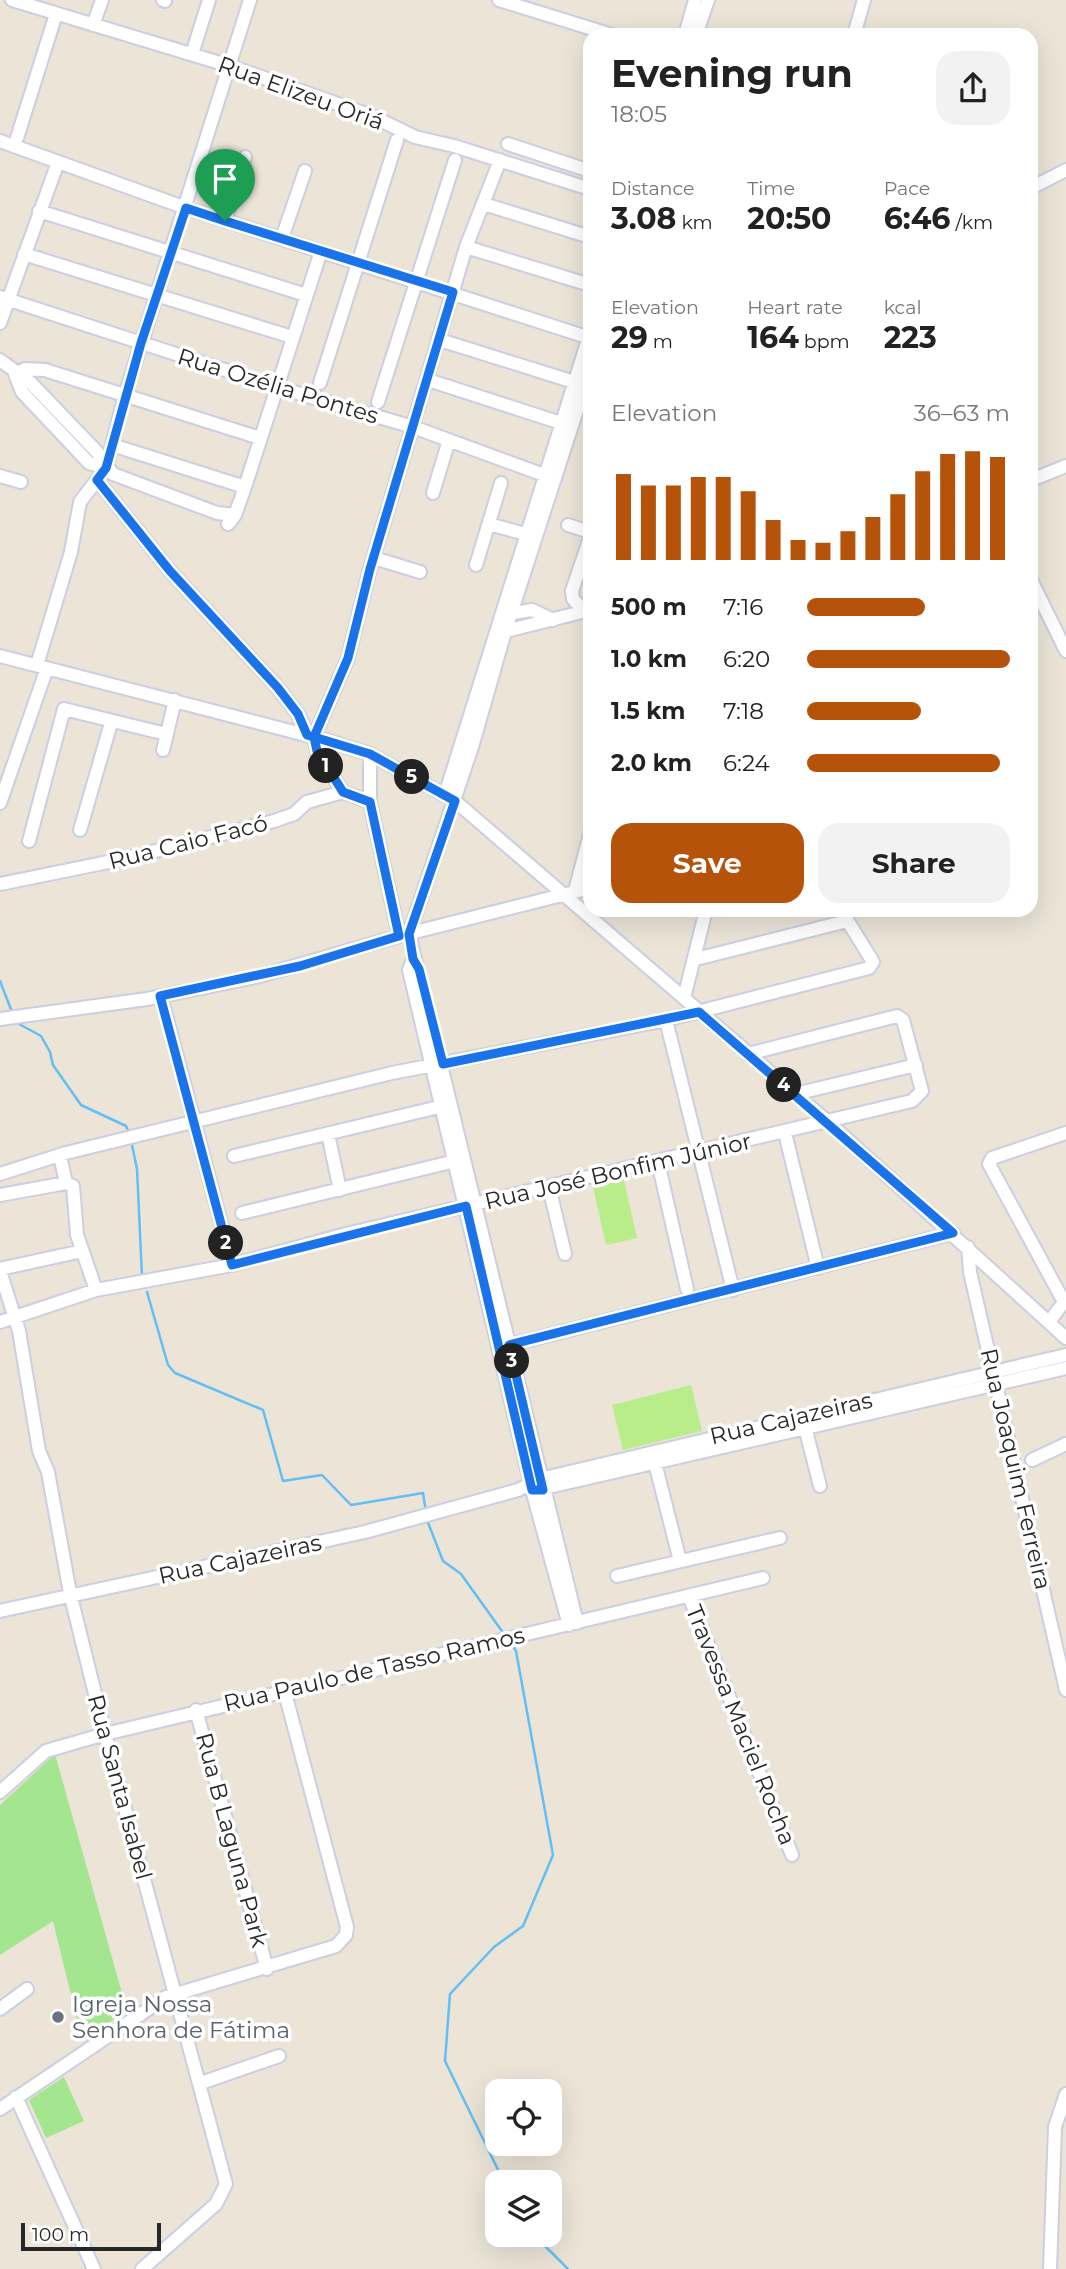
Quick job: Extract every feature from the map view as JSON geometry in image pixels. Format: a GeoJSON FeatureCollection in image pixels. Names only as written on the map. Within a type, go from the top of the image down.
{"type":"FeatureCollection","features":[{"type":"Feature","properties":{"kind":"street","name":"Rua Elizeu Oriá"},"geometry":{"type":"LineString","coordinates":[[12,0],[230,66],[372,116],[415,137],[583,187]]}},
{"type":"Feature","properties":{"kind":"street"},"geometry":{"type":"LineString","coordinates":[[93,24],[102,0]]}},
{"type":"Feature","properties":{"kind":"street"},"geometry":{"type":"LineString","coordinates":[[192,54],[209,0]]}},
{"type":"Feature","properties":{"kind":"street"},"geometry":{"type":"LineString","coordinates":[[0,803],[42,666],[71,552],[80,502],[106,468],[141,343],[250,0]]}},
{"type":"Feature","properties":{"kind":"street"},"geometry":{"type":"LineString","coordinates":[[499,0],[590,28]]}},
{"type":"Feature","properties":{"kind":"street"},"geometry":{"type":"LineString","coordinates":[[542,13],[546,0]]}},
{"type":"Feature","properties":{"kind":"street"},"geometry":{"type":"LineString","coordinates":[[686,28],[695,0]]}},
{"type":"Feature","properties":{"kind":"street"},"geometry":{"type":"LineString","coordinates":[[698,28],[708,0]]}},
{"type":"Feature","properties":{"kind":"street"},"geometry":{"type":"LineString","coordinates":[[856,28],[864,0]]}},
{"type":"Feature","properties":{"kind":"street"},"geometry":{"type":"LineString","coordinates":[[17,138],[56,14]]}},
{"type":"Feature","properties":{"kind":"street"},"geometry":{"type":"LineString","coordinates":[[320,383],[397,140]]}},
{"type":"Feature","properties":{"kind":"street"},"geometry":{"type":"LineString","coordinates":[[0,141],[225,221],[583,334]]}},
{"type":"Feature","properties":{"kind":"street"},"geometry":{"type":"LineString","coordinates":[[508,144],[583,169]]}},
{"type":"Feature","properties":{"kind":"street"},"geometry":{"type":"LineString","coordinates":[[225,221],[245,157]]}},
{"type":"Feature","properties":{"kind":"street"},"geometry":{"type":"LineString","coordinates":[[546,174],[551,158]]}},
{"type":"Feature","properties":{"kind":"street"},"geometry":{"type":"LineString","coordinates":[[378,402],[455,160]]}},
{"type":"Feature","properties":{"kind":"street"},"geometry":{"type":"LineString","coordinates":[[310,736],[348,658],[374,558],[466,247],[500,160]]}},
{"type":"Feature","properties":{"kind":"street"},"geometry":{"type":"LineString","coordinates":[[0,323],[4,298],[24,254],[58,162]]}},
{"type":"Feature","properties":{"kind":"street"},"geometry":{"type":"LineString","coordinates":[[1038,184],[1066,170]]}},
{"type":"Feature","properties":{"kind":"street"},"geometry":{"type":"LineString","coordinates":[[282,239],[305,171]]}},
{"type":"Feature","properties":{"kind":"street"},"geometry":{"type":"LineString","coordinates":[[484,204],[583,235]]}},
{"type":"Feature","properties":{"kind":"street"},"geometry":{"type":"LineString","coordinates":[[39,211],[306,295]]}},
{"type":"Feature","properties":{"kind":"street"},"geometry":{"type":"LineString","coordinates":[[466,247],[583,283]]}},
{"type":"Feature","properties":{"kind":"street"},"geometry":{"type":"LineString","coordinates":[[0,360],[15,374],[30,382],[97,452],[106,468],[128,482],[232,520],[320,251]]}},
{"type":"Feature","properties":{"kind":"street"},"geometry":{"type":"LineString","coordinates":[[24,254],[292,337]]}},
{"type":"Feature","properties":{"kind":"street","name":"Rua Ozélia Pontes"},"geometry":{"type":"LineString","coordinates":[[4,298],[277,387],[413,427],[550,476]]}},
{"type":"Feature","properties":{"kind":"street"},"geometry":{"type":"LineString","coordinates":[[440,340],[574,382]]}},
{"type":"Feature","properties":{"kind":"street"},"geometry":{"type":"LineString","coordinates":[[404,935],[467,745],[499,633],[499,617],[525,534],[550,476],[561,423],[572,410],[574,382],[583,354]]}},
{"type":"Feature","properties":{"kind":"street"},"geometry":{"type":"LineString","coordinates":[[15,374],[25,369],[45,370],[260,438]]}},
{"type":"Feature","properties":{"kind":"street"},"geometry":{"type":"LineString","coordinates":[[428,380],[561,423]]}},
{"type":"Feature","properties":{"kind":"street"},"geometry":{"type":"LineString","coordinates":[[499,633],[513,612],[550,476],[583,386]]}},
{"type":"Feature","properties":{"kind":"street"},"geometry":{"type":"LineString","coordinates":[[433,493],[449,440]]}},
{"type":"Feature","properties":{"kind":"street"},"geometry":{"type":"LineString","coordinates":[[112,445],[245,487]]}},
{"type":"Feature","properties":{"kind":"street"},"geometry":{"type":"LineString","coordinates":[[1038,477],[1066,466]]}},
{"type":"Feature","properties":{"kind":"street"},"geometry":{"type":"LineString","coordinates":[[0,476],[21,482]]}},
{"type":"Feature","properties":{"kind":"street"},"geometry":{"type":"LineString","coordinates":[[97,480],[170,571],[278,688],[298,714],[343,792],[370,802]]}},
{"type":"Feature","properties":{"kind":"street"},"geometry":{"type":"LineString","coordinates":[[476,565],[501,484]]}},
{"type":"Feature","properties":{"kind":"street"},"geometry":{"type":"LineString","coordinates":[[489,524],[525,534]]}},
{"type":"Feature","properties":{"kind":"street"},"geometry":{"type":"LineString","coordinates":[[568,525],[583,530]]}},
{"type":"Feature","properties":{"kind":"street"},"geometry":{"type":"LineString","coordinates":[[374,558],[420,572]]}},
{"type":"Feature","properties":{"kind":"street"},"geometry":{"type":"LineString","coordinates":[[583,558],[572,591],[573,599],[583,608]]}},
{"type":"Feature","properties":{"kind":"street"},"geometry":{"type":"LineString","coordinates":[[1038,594],[1066,651]]}},
{"type":"Feature","properties":{"kind":"street"},"geometry":{"type":"LineString","coordinates":[[499,617],[532,610],[553,620]]}},
{"type":"Feature","properties":{"kind":"street"},"geometry":{"type":"LineString","coordinates":[[499,633],[583,612]]}},
{"type":"Feature","properties":{"kind":"street"},"geometry":{"type":"LineString","coordinates":[[0,656],[370,754],[450,798],[583,905]]}},
{"type":"Feature","properties":{"kind":"street"},"geometry":{"type":"LineString","coordinates":[[163,750],[174,700]]}},
{"type":"Feature","properties":{"kind":"street"},"geometry":{"type":"LineString","coordinates":[[29,841],[64,709],[111,723],[166,734]]}},
{"type":"Feature","properties":{"kind":"street"},"geometry":{"type":"LineString","coordinates":[[80,830],[111,723]]}},
{"type":"Feature","properties":{"kind":"street"},"geometry":{"type":"LineString","coordinates":[[370,754],[370,802],[404,935],[419,969],[438,1065],[536,1486],[573,1624]]}},
{"type":"Feature","properties":{"kind":"street","name":"Rua Caio Facó"},"geometry":{"type":"LineString","coordinates":[[0,884],[128,858],[251,828],[285,818],[307,802],[343,792]]}},
{"type":"Feature","properties":{"kind":"street"},"geometry":{"type":"LineString","coordinates":[[569,892],[583,853]]}},
{"type":"Feature","properties":{"kind":"street"},"geometry":{"type":"LineString","coordinates":[[0,1019],[160,996],[300,966],[404,935],[583,889]]}},
{"type":"Feature","properties":{"kind":"street"},"geometry":{"type":"LineString","coordinates":[[596,917],[699,1012],[828,1122],[1060,1329]]}},
{"type":"Feature","properties":{"kind":"street"},"geometry":{"type":"LineString","coordinates":[[684,998],[705,917]]}},
{"type":"Feature","properties":{"kind":"street"},"geometry":{"type":"LineString","coordinates":[[696,959],[841,917]]}},
{"type":"Feature","properties":{"kind":"street"},"geometry":{"type":"LineString","coordinates":[[0,1174],[195,1120],[438,1065],[666,1020],[869,968],[873,961],[845,917]]}},
{"type":"Feature","properties":{"kind":"street"},"geometry":{"type":"LineString","coordinates":[[160,996],[232,1265]]}},
{"type":"Feature","properties":{"kind":"street"},"geometry":{"type":"LineString","coordinates":[[748,1054],[893,1016],[903,1020],[916,1065],[795,1094]]}},
{"type":"Feature","properties":{"kind":"street"},"geometry":{"type":"LineString","coordinates":[[666,1020],[733,1290]]}},
{"type":"Feature","properties":{"kind":"street"},"geometry":{"type":"LineString","coordinates":[[438,1065],[443,1107],[455,1161],[471,1205]]}},
{"type":"Feature","properties":{"kind":"street","name":"Rua José Bonfim Júnior"},"geometry":{"type":"LineString","coordinates":[[0,1322],[96,1290],[232,1265],[471,1205],[701,1153],[912,1101],[921,1095],[922,1088],[916,1065]]}},
{"type":"Feature","properties":{"kind":"street"},"geometry":{"type":"LineString","coordinates":[[234,1156],[443,1107]]}},
{"type":"Feature","properties":{"kind":"street"},"geometry":{"type":"LineString","coordinates":[[785,1133],[818,1268]]}},
{"type":"Feature","properties":{"kind":"street"},"geometry":{"type":"LineString","coordinates":[[1060,1329],[1064,1303],[989,1164],[992,1158],[1066,1133]]}},
{"type":"Feature","properties":{"kind":"street"},"geometry":{"type":"LineString","coordinates":[[328,1134],[341,1190]]}},
{"type":"Feature","properties":{"kind":"street"},"geometry":{"type":"LineString","coordinates":[[60,1156],[66,1183]]}},
{"type":"Feature","properties":{"kind":"street"},"geometry":{"type":"LineString","coordinates":[[242,1213],[455,1161]]}},
{"type":"Feature","properties":{"kind":"street"},"geometry":{"type":"LineString","coordinates":[[658,1162],[687,1289]]}},
{"type":"Feature","properties":{"kind":"street"},"geometry":{"type":"LineString","coordinates":[[0,1195],[66,1183],[72,1185],[75,1224],[96,1290]]}},
{"type":"Feature","properties":{"kind":"street"},"geometry":{"type":"LineString","coordinates":[[549,1187],[565,1254]]}},
{"type":"Feature","properties":{"kind":"street"},"geometry":{"type":"LineString","coordinates":[[504,1347],[953,1233]]}},
{"type":"Feature","properties":{"kind":"street","name":"Rua Joaquim Ferreira"},"geometry":{"type":"LineString","coordinates":[[968,1247],[970,1272],[1066,1690]]}},
{"type":"Feature","properties":{"kind":"street"},"geometry":{"type":"LineString","coordinates":[[0,1270],[82,1251]]}},
{"type":"Feature","properties":{"kind":"street","name":"Rua Santa Isabel"},"geometry":{"type":"LineString","coordinates":[[0,1270],[15,1316],[39,1451],[48,1472],[70,1593],[105,1734],[201,2082],[226,2184],[225,2191],[216,2204],[142,2269]]}},
{"type":"Feature","properties":{"kind":"street","name":"Rua Cajazeiras"},"geometry":{"type":"LineString","coordinates":[[654,1458],[805,1427],[995,1377],[1066,1355]]}},
{"type":"Feature","properties":{"kind":"street","name":"Rua Cajazeiras"},"geometry":{"type":"LineString","coordinates":[[0,1611],[70,1593],[92,1592],[365,1532],[518,1490],[995,1377],[1066,1368]]}},
{"type":"Feature","properties":{"kind":"street"},"geometry":{"type":"LineString","coordinates":[[805,1427],[820,1486]]}},
{"type":"Feature","properties":{"kind":"street"},"geometry":{"type":"LineString","coordinates":[[1032,1460],[1066,1444]]}},
{"type":"Feature","properties":{"kind":"street"},"geometry":{"type":"LineString","coordinates":[[654,1458],[680,1561]]}},
{"type":"Feature","properties":{"kind":"street"},"geometry":{"type":"LineString","coordinates":[[617,1576],[780,1538]]}},
{"type":"Feature","properties":{"kind":"street","name":"Rua Paulo de Tasso Ramos"},"geometry":{"type":"LineString","coordinates":[[0,1793],[46,1751],[105,1734],[284,1689],[763,1578]]}},
{"type":"Feature","properties":{"kind":"street","name":"Travessa Maciel Rocha"},"geometry":{"type":"LineString","coordinates":[[689,1596],[792,1855]]}},
{"type":"Feature","properties":{"kind":"street"},"geometry":{"type":"LineString","coordinates":[[0,2109],[155,2002],[177,1993],[267,1969],[337,1946],[346,1935],[284,1689]]}},
{"type":"Feature","properties":{"kind":"street","name":"Rua B Laguna Park"},"geometry":{"type":"LineString","coordinates":[[196,1710],[267,1969]]}},
{"type":"Feature","properties":{"kind":"street"},"geometry":{"type":"LineString","coordinates":[[0,2008],[27,1989]]}},
{"type":"Feature","properties":{"kind":"street"},"geometry":{"type":"LineString","coordinates":[[201,2082],[279,2056]]}},
{"type":"Feature","properties":{"kind":"street"},"geometry":{"type":"LineString","coordinates":[[1050,2269],[1055,2127],[1066,2094]]}},
{"type":"Feature","properties":{"kind":"street"},"geometry":{"type":"LineString","coordinates":[[16,2097],[94,2269]]}},
{"type":"Feature","properties":{"kind":"green space"},"geometry":{"type":"Polygon","coordinates":[[[624,1180],[637,1238],[606,1245],[593,1187],[624,1180]]]}},
{"type":"Feature","properties":{"kind":"green space"},"geometry":{"type":"Polygon","coordinates":[[[691,1385],[702,1431],[623,1450],[612,1405],[691,1385]]]}},
{"type":"Feature","properties":{"kind":"green space"},"geometry":{"type":"Polygon","coordinates":[[[55,1754],[127,2011],[82,2040],[53,1921],[0,1955],[0,1805],[55,1754]]]}},
{"type":"Feature","properties":{"kind":"green space"},"geometry":{"type":"Polygon","coordinates":[[[64,2077],[84,2121],[46,2138],[29,2100],[64,2077]]]}},
{"type":"Feature","properties":{"kind":"waterway"},"geometry":{"type":"LineString","coordinates":[[0,981],[12,1012]]}},
{"type":"Feature","properties":{"kind":"waterway"},"geometry":{"type":"LineString","coordinates":[[19,1024],[41,1036],[50,1052],[53,1065],[81,1105],[126,1126],[129,1133]]}},
{"type":"Feature","properties":{"kind":"waterway"},"geometry":{"type":"LineString","coordinates":[[131,1140],[137,1169],[142,1276]]}},
{"type":"Feature","properties":{"kind":"waterway"},"geometry":{"type":"LineString","coordinates":[[147,1292],[168,1365],[175,1373],[263,1410],[283,1481],[322,1475],[351,1505],[423,1493],[425,1506]]}},
{"type":"Feature","properties":{"kind":"waterway"},"geometry":{"type":"LineString","coordinates":[[427,1520],[443,1561],[461,1574],[504,1634]]}},
{"type":"Feature","properties":{"kind":"waterway"},"geometry":{"type":"LineString","coordinates":[[498,2170],[445,2061],[450,1994],[494,1947],[523,1926],[553,1855],[516,1651],[511,1643]]}},
{"type":"Feature","properties":{"kind":"waterway"},"geometry":{"type":"LineString","coordinates":[[546,2247],[568,2269]]}},
{"type":"Feature","properties":{"kind":"place","name":"Igreja Nossa Senhora de Fátima"},"geometry":{"type":"Point","coordinates":[58,2017]}},
{"type":"Feature","properties":{"kind":"route"},"geometry":{"type":"LineString","coordinates":[[225,221],[186,208],[141,343],[106,468],[97,480],[170,571],[278,688],[298,714],[307,735],[314,737],[317,751],[343,792],[370,802],[399,936],[300,966],[160,996],[232,1265],[345,1234],[466,1206],[532,1490],[543,1490],[509,1345],[953,1233],[699,1012],[443,1064],[419,969],[413,959],[409,934],[455,801],[370,754],[314,737],[331,692],[348,658],[370,569],[453,292],[225,221]]}}]}
